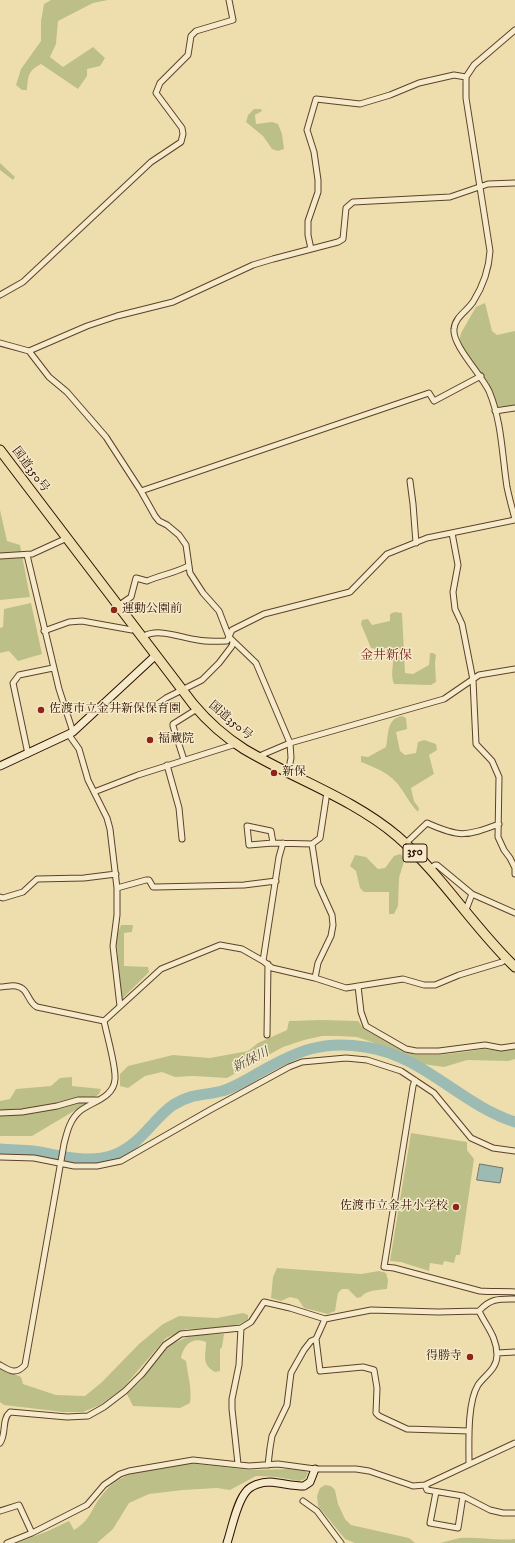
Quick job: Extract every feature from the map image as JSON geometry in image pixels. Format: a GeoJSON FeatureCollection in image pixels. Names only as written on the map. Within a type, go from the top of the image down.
{"type":"FeatureCollection","features":[{"type":"Feature","properties":{"kind":"highway","name":"国道350号"},"geometry":{"type":"LineString","coordinates":[[0,450],[118,606],[211,724],[236,744],[257,757],[369,815],[405,844],[430,869],[506,959],[515,967]]}},
{"type":"Feature","properties":{"kind":"street"},"geometry":{"type":"LineString","coordinates":[[0,295],[23,282],[151,162],[181,142],[183,134],[182,128],[156,93],[158,87],[160,83],[188,55],[191,36],[196,31],[233,20],[229,0]]}},
{"type":"Feature","properties":{"kind":"street"},"geometry":{"type":"LineString","coordinates":[[156,705],[182,689],[202,680],[219,663],[232,646],[232,630],[264,614],[350,592],[387,554],[427,538],[515,519],[507,487],[499,425],[489,391],[481,376],[456,343],[454,328],[457,319],[472,303],[486,277],[490,251],[466,98],[466,77],[474,65],[515,30]]}},
{"type":"Feature","properties":{"kind":"street"},"geometry":{"type":"LineString","coordinates":[[311,249],[308,235],[308,221],[318,192],[318,180],[314,152],[307,130],[316,99],[360,104],[390,95],[419,83],[454,75],[466,77]]}},
{"type":"Feature","properties":{"kind":"street"},"geometry":{"type":"LineString","coordinates":[[29,351],[87,326],[116,316],[173,302],[253,266],[273,259],[338,242],[343,239],[346,208],[353,202],[450,197],[488,184],[515,183]]}},
{"type":"Feature","properties":{"kind":"street"},"geometry":{"type":"LineString","coordinates":[[0,342],[29,351],[49,377],[67,392],[106,437],[159,521],[167,525],[179,535],[186,545],[190,573],[196,583],[219,611],[231,639],[256,663],[290,744],[291,758],[288,773]]}},
{"type":"Feature","properties":{"kind":"street"},"geometry":{"type":"LineString","coordinates":[[141,491],[429,393],[434,401],[481,376]]}},
{"type":"Feature","properties":{"kind":"street"},"geometry":{"type":"LineString","coordinates":[[495,411],[515,408]]}},
{"type":"Feature","properties":{"kind":"street"},"geometry":{"type":"LineString","coordinates":[[410,481],[416,543]]}},
{"type":"Feature","properties":{"kind":"street"},"geometry":{"type":"LineString","coordinates":[[452,533],[458,565],[453,592],[455,609],[462,624],[473,680],[476,744],[492,761],[499,777],[498,837],[515,868],[515,874]]}},
{"type":"Feature","properties":{"kind":"street"},"geometry":{"type":"LineString","coordinates":[[0,556],[27,555],[67,538]]}},
{"type":"Feature","properties":{"kind":"street"},"geometry":{"type":"LineString","coordinates":[[27,555],[53,668],[71,734],[79,750],[88,780],[107,818],[110,829],[117,888],[117,915],[114,946],[120,1006]]}},
{"type":"Feature","properties":{"kind":"street"},"geometry":{"type":"LineString","coordinates":[[118,606],[131,597],[136,578],[147,582],[161,575],[178,572],[188,566]]}},
{"type":"Feature","properties":{"kind":"street"},"geometry":{"type":"LineString","coordinates":[[44,631],[69,622],[82,622],[132,630],[135,628]]}},
{"type":"Feature","properties":{"kind":"street"},"geometry":{"type":"LineString","coordinates":[[142,637],[146,634],[163,633],[199,641],[227,641],[231,639]]}},
{"type":"Feature","properties":{"kind":"street"},"geometry":{"type":"LineString","coordinates":[[0,766],[71,734],[156,655]]}},
{"type":"Feature","properties":{"kind":"street"},"geometry":{"type":"LineString","coordinates":[[28,754],[12,683],[19,675],[53,668]]}},
{"type":"Feature","properties":{"kind":"street"},"geometry":{"type":"LineString","coordinates":[[257,757],[290,744],[444,699],[479,675],[515,669]]}},
{"type":"Feature","properties":{"kind":"street"},"geometry":{"type":"LineString","coordinates":[[184,760],[173,732],[173,726],[198,709]]}},
{"type":"Feature","properties":{"kind":"street"},"geometry":{"type":"LineString","coordinates":[[94,792],[184,760],[236,744]]}},
{"type":"Feature","properties":{"kind":"street"},"geometry":{"type":"LineString","coordinates":[[167,766],[179,808],[182,839]]}},
{"type":"Feature","properties":{"kind":"street"},"geometry":{"type":"LineString","coordinates":[[273,843],[271,831],[247,826],[249,845],[273,843],[312,844],[320,838],[327,792]]}},
{"type":"Feature","properties":{"kind":"street"},"geometry":{"type":"LineString","coordinates":[[405,844],[427,823],[452,833],[464,834],[473,834],[499,824]]}},
{"type":"Feature","properties":{"kind":"street"},"geometry":{"type":"LineString","coordinates":[[267,1035],[266,962],[282,843]]}},
{"type":"Feature","properties":{"kind":"street"},"geometry":{"type":"LineString","coordinates":[[312,844],[318,884],[332,915],[333,925],[331,936],[318,963],[315,978]]}},
{"type":"Feature","properties":{"kind":"street"},"geometry":{"type":"LineString","coordinates":[[430,869],[437,865],[472,894],[515,913]]}},
{"type":"Feature","properties":{"kind":"street"},"geometry":{"type":"LineString","coordinates":[[0,897],[3,898],[23,892],[37,879],[84,878],[116,874]]}},
{"type":"Feature","properties":{"kind":"street"},"geometry":{"type":"LineString","coordinates":[[117,888],[146,880],[149,880],[153,887],[244,885],[276,881]]}},
{"type":"Feature","properties":{"kind":"street"},"geometry":{"type":"LineString","coordinates":[[468,907],[472,894]]}},
{"type":"Feature","properties":{"kind":"street"},"geometry":{"type":"LineString","coordinates":[[104,1021],[161,969],[220,945],[242,949],[266,962],[272,968],[315,978],[346,988],[403,979],[424,985],[435,985],[459,975],[502,962],[506,959]]}},
{"type":"Feature","properties":{"kind":"street"},"geometry":{"type":"LineString","coordinates":[[0,987],[16,986],[25,990],[33,1005],[37,1007],[104,1021]]}},
{"type":"Feature","properties":{"kind":"street"},"geometry":{"type":"LineString","coordinates":[[358,986],[361,1012],[366,1026],[406,1050],[426,1052],[485,1045],[501,1048],[515,1046]]}},
{"type":"Feature","properties":{"kind":"street"},"geometry":{"type":"LineString","coordinates":[[0,1365],[13,1372],[20,1370],[25,1365],[60,1164],[71,1122],[79,1111],[100,1099],[109,1092],[114,1085],[116,1078],[104,1021]]}},
{"type":"Feature","properties":{"kind":"street"},"geometry":{"type":"LineString","coordinates":[[0,1157],[34,1158],[74,1166],[97,1166],[121,1161],[282,1070],[302,1062],[346,1058],[367,1060],[401,1071],[434,1093],[471,1138],[493,1148],[515,1151]]}},
{"type":"Feature","properties":{"kind":"street"},"geometry":{"type":"LineString","coordinates":[[415,1080],[384,1267],[394,1268],[480,1291],[515,1292]]}},
{"type":"Feature","properties":{"kind":"street"},"geometry":{"type":"LineString","coordinates":[[0,1113],[22,1112],[57,1106],[78,1100],[94,1101],[100,1099]]}},
{"type":"Feature","properties":{"kind":"street"},"geometry":{"type":"LineString","coordinates":[[0,1443],[4,1433],[5,1419],[10,1412],[66,1417],[80,1417],[95,1413],[125,1391],[142,1374],[165,1345],[181,1334],[241,1328],[251,1322],[264,1302],[290,1308],[325,1319],[371,1310],[438,1312],[479,1311],[489,1302],[515,1299]]}},
{"type":"Feature","properties":{"kind":"street"},"geometry":{"type":"LineString","coordinates":[[469,1464],[469,1431],[472,1402],[478,1386],[494,1366],[497,1353],[492,1332],[483,1320],[479,1311]]}},
{"type":"Feature","properties":{"kind":"street"},"geometry":{"type":"LineString","coordinates":[[325,1319],[316,1339],[320,1371],[363,1367],[374,1370],[377,1388],[376,1413],[379,1416],[407,1429],[469,1431]]}},
{"type":"Feature","properties":{"kind":"street"},"geometry":{"type":"LineString","coordinates":[[238,1464],[232,1399],[239,1365],[241,1328]]}},
{"type":"Feature","properties":{"kind":"street"},"geometry":{"type":"LineString","coordinates":[[268,1465],[272,1436],[287,1405],[291,1373],[304,1350],[311,1341],[316,1339]]}},
{"type":"Feature","properties":{"kind":"street"},"geometry":{"type":"LineString","coordinates":[[497,1353],[515,1352]]}},
{"type":"Feature","properties":{"kind":"street"},"geometry":{"type":"LineString","coordinates":[[7,1543],[32,1533],[87,1505],[104,1485],[120,1474],[184,1461],[193,1460],[233,1466],[238,1464],[249,1466],[278,1464],[315,1469],[356,1469],[369,1471],[413,1486],[425,1486],[515,1443]]}},
{"type":"Feature","properties":{"kind":"street"},"geometry":{"type":"LineString","coordinates":[[227,1543],[245,1492],[260,1483],[270,1482],[304,1486],[310,1482],[315,1469]]}},
{"type":"Feature","properties":{"kind":"street"},"geometry":{"type":"LineString","coordinates":[[425,1486],[427,1490],[463,1496],[490,1510],[515,1514]]}},
{"type":"Feature","properties":{"kind":"street"},"geometry":{"type":"LineString","coordinates":[[436,1492],[430,1523],[458,1528],[463,1496]]}},
{"type":"Feature","properties":{"kind":"street"},"geometry":{"type":"LineString","coordinates":[[303,1500],[317,1511],[341,1543]]}},
{"type":"Feature","properties":{"kind":"street"},"geometry":{"type":"LineString","coordinates":[[0,1511],[19,1505],[32,1533]]}},
{"type":"Feature","properties":{"kind":"green space"},"geometry":{"type":"Polygon","coordinates":[[[51,0],[108,0],[93,3],[58,21],[56,44],[50,57],[63,67],[93,47],[105,58],[100,66],[87,69],[87,76],[78,89],[41,64],[31,72],[27,90],[22,90],[16,85],[21,69],[41,41],[41,21],[44,4],[51,0]]]}},
{"type":"Feature","properties":{"kind":"green space"},"geometry":{"type":"Polygon","coordinates":[[[254,109],[261,109],[262,111],[255,115],[256,124],[272,122],[278,124],[282,134],[284,149],[278,151],[272,149],[263,136],[246,122],[248,115],[254,109]]]}},
{"type":"Feature","properties":{"kind":"green space"},"geometry":{"type":"Polygon","coordinates":[[[0,163],[15,177],[13,180],[0,170],[0,163]]]}},
{"type":"Feature","properties":{"kind":"green space"},"geometry":{"type":"Polygon","coordinates":[[[485,303],[492,331],[497,335],[515,331],[515,405],[497,407],[490,389],[476,365],[459,342],[461,333],[476,307],[485,303]]]}},
{"type":"Feature","properties":{"kind":"green space"},"geometry":{"type":"Polygon","coordinates":[[[0,510],[7,541],[20,545],[30,597],[0,600],[0,510]]]}},
{"type":"Feature","properties":{"kind":"green space"},"geometry":{"type":"Polygon","coordinates":[[[31,603],[42,654],[18,661],[9,651],[0,653],[0,628],[3,627],[4,609],[31,603]]]}},
{"type":"Feature","properties":{"kind":"green space"},"geometry":{"type":"Polygon","coordinates":[[[395,612],[402,613],[405,673],[413,674],[429,665],[430,653],[433,653],[436,655],[436,682],[431,685],[394,684],[392,675],[393,656],[390,647],[380,650],[371,648],[361,624],[362,620],[368,619],[372,625],[390,621],[390,614],[395,612]]]}},
{"type":"Feature","properties":{"kind":"green space"},"geometry":{"type":"Polygon","coordinates":[[[402,716],[406,718],[407,729],[396,732],[400,751],[405,755],[416,753],[418,742],[424,740],[436,744],[437,750],[429,755],[434,774],[411,788],[414,801],[419,808],[418,812],[392,778],[361,762],[361,756],[368,757],[386,747],[389,728],[393,720],[402,716]]]}},
{"type":"Feature","properties":{"kind":"green space"},"geometry":{"type":"Polygon","coordinates":[[[400,854],[405,858],[399,878],[398,906],[394,914],[389,914],[389,892],[364,892],[360,888],[356,871],[350,866],[355,855],[366,857],[378,869],[385,868],[394,856],[400,854]]]}},
{"type":"Feature","properties":{"kind":"green space"},"geometry":{"type":"Polygon","coordinates":[[[121,925],[133,925],[132,932],[124,933],[124,966],[148,967],[149,972],[122,999],[116,938],[121,925]]]}},
{"type":"Feature","properties":{"kind":"green space"},"geometry":{"type":"Polygon","coordinates":[[[289,1021],[358,1021],[364,1029],[404,1051],[415,1055],[438,1055],[483,1049],[501,1051],[515,1049],[515,1059],[508,1061],[467,1060],[444,1067],[423,1064],[357,1037],[322,1036],[283,1047],[227,1078],[193,1076],[175,1077],[162,1072],[145,1076],[128,1088],[120,1086],[120,1074],[128,1066],[173,1055],[210,1058],[248,1051],[258,1043],[287,1030],[289,1021]]]}},
{"type":"Feature","properties":{"kind":"green space"},"geometry":{"type":"Polygon","coordinates":[[[72,1077],[72,1086],[101,1089],[99,1094],[84,1105],[32,1136],[0,1136],[0,1101],[10,1099],[16,1089],[51,1086],[60,1078],[72,1077]]]}},
{"type":"Feature","properties":{"kind":"green space"},"geometry":{"type":"Polygon","coordinates":[[[411,1133],[467,1142],[467,1150],[474,1159],[460,1255],[456,1255],[454,1263],[444,1261],[443,1265],[430,1263],[429,1271],[401,1262],[390,1261],[411,1133]]]}},
{"type":"Feature","properties":{"kind":"green space"},"geometry":{"type":"Polygon","coordinates":[[[277,1268],[361,1274],[379,1271],[386,1273],[388,1280],[387,1289],[369,1292],[357,1298],[348,1289],[342,1289],[338,1293],[335,1311],[328,1314],[304,1308],[298,1299],[290,1297],[281,1301],[271,1298],[273,1277],[277,1268]]]}},
{"type":"Feature","properties":{"kind":"green space"},"geometry":{"type":"Polygon","coordinates":[[[243,1313],[248,1315],[248,1320],[239,1324],[222,1328],[186,1329],[166,1338],[122,1389],[100,1405],[83,1412],[63,1412],[4,1405],[0,1402],[0,1368],[21,1377],[23,1384],[56,1395],[85,1396],[102,1382],[139,1344],[163,1324],[179,1316],[217,1318],[243,1313]]]}},
{"type":"Feature","properties":{"kind":"green space"},"geometry":{"type":"Polygon","coordinates":[[[224,1334],[222,1347],[220,1349],[220,1371],[215,1372],[206,1363],[206,1342],[201,1340],[192,1341],[186,1346],[182,1354],[181,1358],[186,1361],[190,1387],[190,1403],[180,1408],[133,1406],[127,1394],[141,1381],[165,1349],[192,1335],[224,1334]]]}},
{"type":"Feature","properties":{"kind":"green space"},"geometry":{"type":"Polygon","coordinates":[[[188,1463],[250,1470],[290,1469],[305,1471],[308,1473],[305,1479],[299,1481],[277,1477],[256,1476],[230,1490],[217,1488],[149,1494],[129,1503],[113,1529],[97,1543],[17,1543],[69,1521],[74,1530],[88,1518],[98,1500],[110,1486],[119,1480],[153,1468],[188,1463]]]}},
{"type":"Feature","properties":{"kind":"green space"},"geometry":{"type":"Polygon","coordinates":[[[325,1485],[331,1486],[335,1490],[338,1504],[345,1519],[351,1525],[409,1538],[415,1543],[355,1543],[345,1539],[318,1506],[317,1496],[320,1488],[325,1485]]]}},
{"type":"Feature","properties":{"kind":"green space"},"geometry":{"type":"Polygon","coordinates":[[[460,1538],[501,1540],[515,1539],[515,1543],[440,1543],[460,1538]]]}},
{"type":"Feature","properties":{"kind":"water"},"geometry":{"type":"Polygon","coordinates":[[[480,1164],[503,1168],[500,1183],[477,1180],[480,1164]]]}},
{"type":"Feature","properties":{"kind":"waterway","name":"新保川"},"geometry":{"type":"LineString","coordinates":[[0,1149],[33,1151],[64,1157],[85,1159],[96,1159],[116,1154],[133,1144],[159,1117],[173,1105],[186,1098],[222,1091],[241,1083],[298,1053],[323,1046],[336,1045],[365,1047],[386,1052],[405,1060],[424,1070],[477,1104],[495,1114],[515,1122]]}},
{"type":"Feature","properties":{"kind":"place","name":"運動公園前"},"geometry":{"type":"Point","coordinates":[114,610]}},
{"type":"Feature","properties":{"kind":"place","name":"佐渡市立金井新保保育園"},"geometry":{"type":"Point","coordinates":[41,710]}},
{"type":"Feature","properties":{"kind":"place","name":"福蔵院"},"geometry":{"type":"Point","coordinates":[150,740]}},
{"type":"Feature","properties":{"kind":"place","name":"新保"},"geometry":{"type":"Point","coordinates":[274,773]}},
{"type":"Feature","properties":{"kind":"place","name":"佐渡市立金井小学校"},"geometry":{"type":"Point","coordinates":[456,1207]}},
{"type":"Feature","properties":{"kind":"place","name":"得勝寺"},"geometry":{"type":"Point","coordinates":[470,1357]}},
{"type":"Feature","properties":{"kind":"district","name":"金井新保"},"geometry":{"type":"Point","coordinates":[386,656]}}]}
